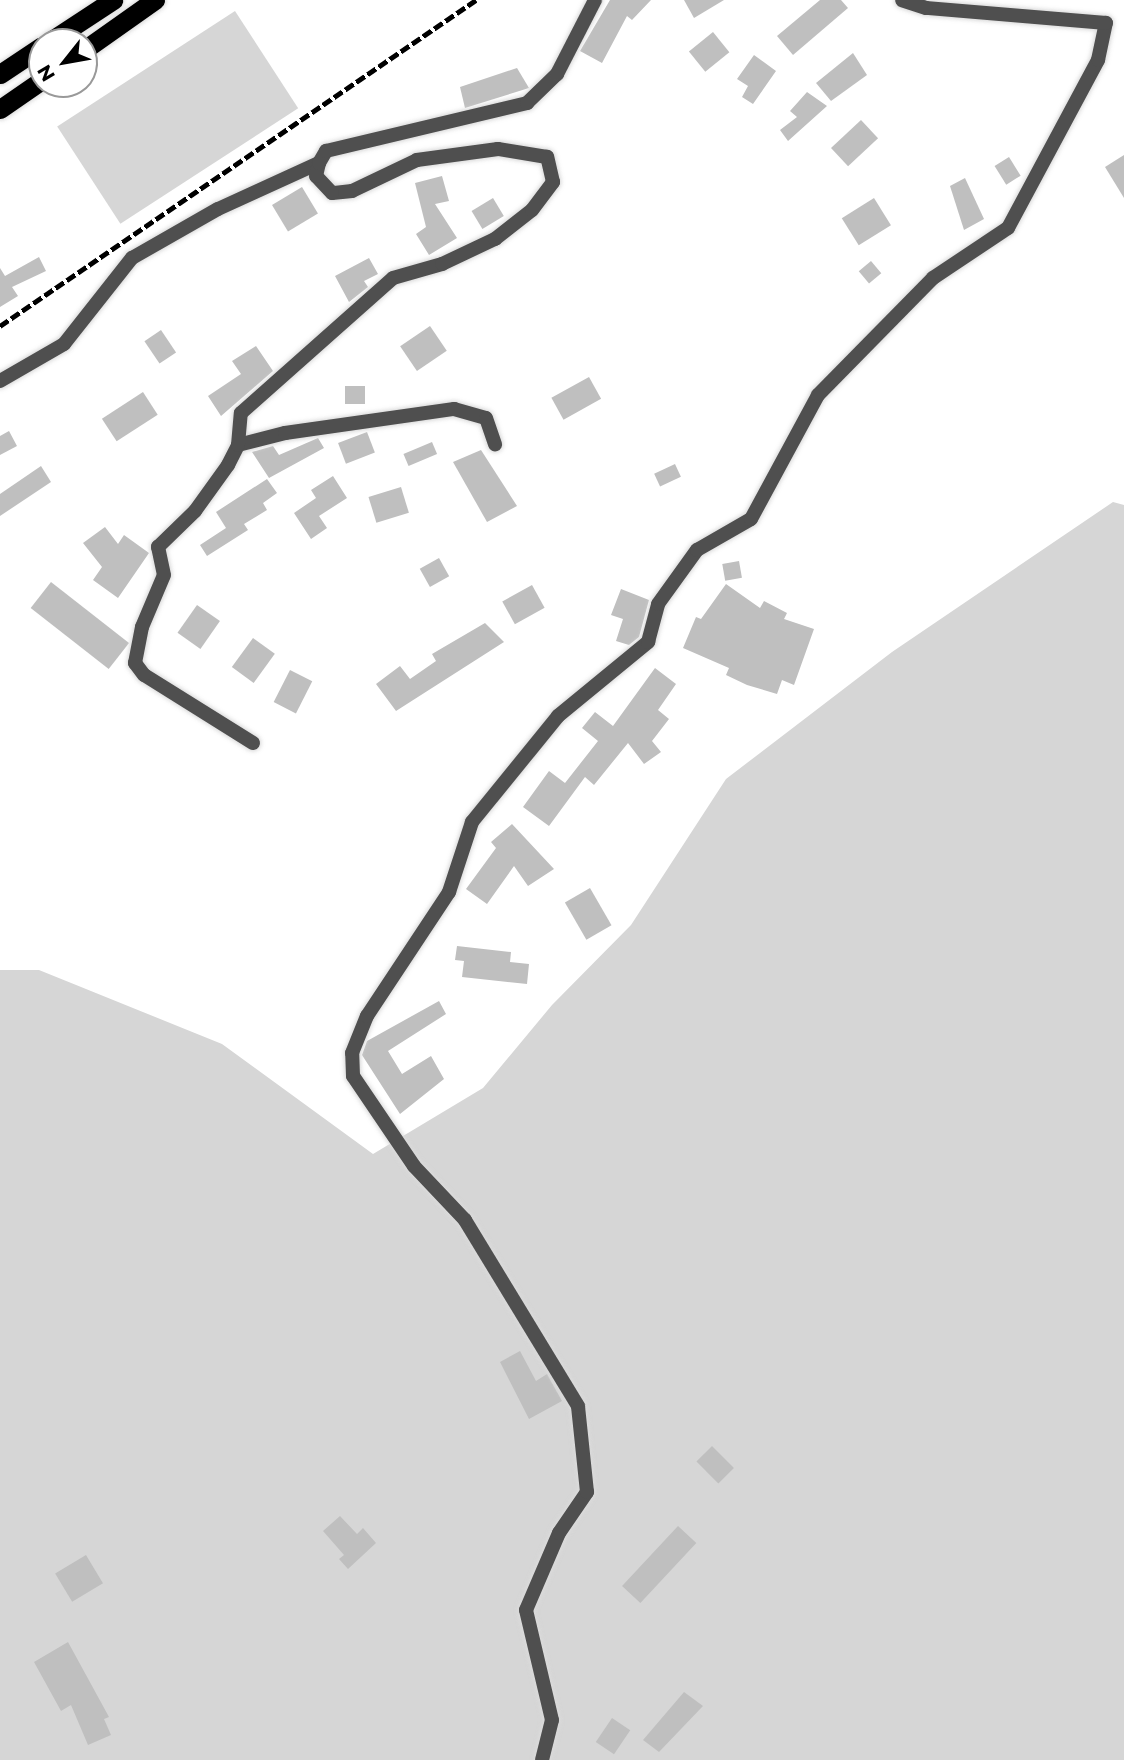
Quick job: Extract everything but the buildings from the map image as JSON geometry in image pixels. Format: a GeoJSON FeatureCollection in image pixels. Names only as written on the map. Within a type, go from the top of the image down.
{"type":"FeatureCollection","features":[{"type":"Feature","properties":{"kind":"highway"},"geometry":{"type":"LineString","coordinates":[[70,28],[113,0]]}},
{"type":"Feature","properties":{"kind":"highway"},"geometry":{"type":"LineString","coordinates":[[98,40],[155,0]]}},
{"type":"Feature","properties":{"kind":"highway"},"geometry":{"type":"LineString","coordinates":[[0,74],[28,55]]}},
{"type":"Feature","properties":{"kind":"highway"},"geometry":{"type":"LineString","coordinates":[[0,109],[28,90]]}},
{"type":"Feature","properties":{"kind":"street"},"geometry":{"type":"LineString","coordinates":[[253,743],[144,675],[135,663],[142,627],[164,575],[158,547],[195,511],[238,445],[241,413],[393,278],[442,264],[495,239],[531,210],[554,182],[547,157],[498,149],[417,160],[352,191],[332,193],[316,176],[319,163],[326,151],[527,103],[557,74],[595,0]]}},
{"type":"Feature","properties":{"kind":"street"},"geometry":{"type":"LineString","coordinates":[[542,1760],[552,1720],[526,1610],[559,1533],[587,1492],[579,1406],[464,1220],[414,1166],[353,1076],[352,1053],[367,1016],[449,892],[472,822],[558,716],[648,642],[658,604],[697,550],[751,519],[818,396],[933,278],[1008,228],[1098,60],[1106,23],[926,8],[902,0]]}},
{"type":"Feature","properties":{"kind":"street"},"geometry":{"type":"LineString","coordinates":[[0,381],[64,344],[132,258],[218,209],[319,163]]}},
{"type":"Feature","properties":{"kind":"street"},"geometry":{"type":"LineString","coordinates":[[238,445],[285,433],[454,410],[486,418],[495,444]]}},
{"type":"Feature","properties":{"kind":"shaded area"},"geometry":{"type":"Polygon","coordinates":[[[235,11],[298,108],[120,224],[57,126],[235,11]]]}},
{"type":"Feature","properties":{"kind":"shaded area"},"geometry":{"type":"Polygon","coordinates":[[[1113,502],[1124,505],[1124,1760],[0,1760],[0,970],[39,970],[222,1044],[373,1154],[483,1088],[552,1005],[631,925],[726,779],[892,652],[1113,502]]]}},
{"type":"Feature","properties":{"kind":"railway"},"geometry":{"type":"LineString","coordinates":[[0,326],[476,0]]}}]}
